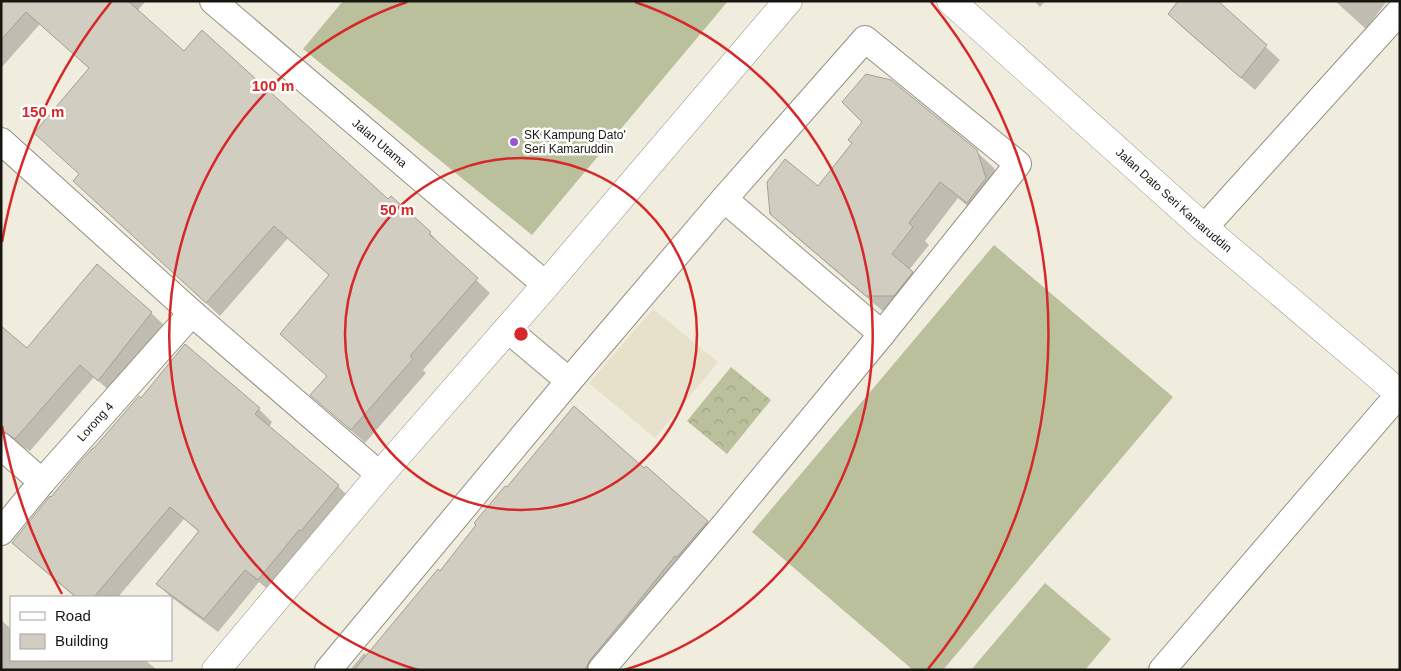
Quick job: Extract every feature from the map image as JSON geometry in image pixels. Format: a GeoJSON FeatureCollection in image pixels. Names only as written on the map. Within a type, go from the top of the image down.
{"type":"FeatureCollection","features":[{"type":"Feature","properties":{"kind":"street","name":"Jalan Utama"},"geometry":{"type":"LineString","coordinates":[[213,1],[546,284]]}},
{"type":"Feature","properties":{"kind":"street"},"geometry":{"type":"LineString","coordinates":[[216,670],[380,475],[788,1]]}},
{"type":"Feature","properties":{"kind":"street","name":"Jalan Dato Seri Kamaruddin"},"geometry":{"type":"LineString","coordinates":[[950,1],[1204,228],[1400,394]]}},
{"type":"Feature","properties":{"kind":"street"},"geometry":{"type":"LineString","coordinates":[[1204,228],[1400,11]]}},
{"type":"Feature","properties":{"kind":"street"},"geometry":{"type":"LineString","coordinates":[[328,670],[569,381],[724,199],[865,39],[1018,164],[882,334],[726,523],[600,670]]}},
{"type":"Feature","properties":{"kind":"street"},"geometry":{"type":"LineString","coordinates":[[1,141],[192,313],[380,475]]}},
{"type":"Feature","properties":{"kind":"street"},"geometry":{"type":"LineString","coordinates":[[724,199],[882,334]]}},
{"type":"Feature","properties":{"kind":"street","name":"Lorong 4"},"geometry":{"type":"LineString","coordinates":[[1,532],[42,482],[192,313]]}},
{"type":"Feature","properties":{"kind":"street"},"geometry":{"type":"LineString","coordinates":[[507,329],[569,381]]}},
{"type":"Feature","properties":{"kind":"street"},"geometry":{"type":"LineString","coordinates":[[1162,670],[1400,394]]}},
{"type":"Feature","properties":{"kind":"street"},"geometry":{"type":"LineString","coordinates":[[1,446],[42,482]]}},
{"type":"Feature","properties":{"kind":"shaded area"},"geometry":{"type":"Polygon","coordinates":[[[653,309],[718,362],[655,438],[589,383],[653,309]]]}},
{"type":"Feature","properties":{"kind":"green space","name":"SK Kampung Dato' Seri Kamaruddin"},"geometry":{"type":"Polygon","coordinates":[[[343,1],[728,1],[532,235],[303,49],[343,1]]]}},
{"type":"Feature","properties":{"kind":"green space"},"geometry":{"type":"Polygon","coordinates":[[[994,245],[1173,397],[943,670],[913,670],[752,532],[994,245]]]}},
{"type":"Feature","properties":{"kind":"green space"},"geometry":{"type":"Polygon","coordinates":[[[731,367],[771,400],[727,454],[687,421],[731,367]]]}},
{"type":"Feature","properties":{"kind":"green space"},"geometry":{"type":"Polygon","coordinates":[[[1045,583],[1111,639],[1085,670],[971,670],[1045,583]]]}},
{"type":"Feature","properties":{"kind":"building"},"geometry":{"type":"Polygon","coordinates":[[[1,1],[128,1],[184,51],[202,30],[388,199],[391,196],[431,232],[429,234],[478,278],[410,356],[413,359],[351,430],[310,395],[327,376],[280,334],[329,275],[274,226],[206,303],[73,181],[79,174],[34,133],[89,68],[26,12],[1,40],[1,1]]]}},
{"type":"Feature","properties":{"kind":"building"},"geometry":{"type":"Polygon","coordinates":[[[1178,1],[1218,1],[1267,45],[1241,78],[1168,14],[1178,1]]]}},
{"type":"Feature","properties":{"kind":"building"},"geometry":{"type":"Polygon","coordinates":[[[866,74],[891,80],[977,150],[986,178],[967,203],[940,182],[909,223],[913,227],[892,254],[913,272],[894,296],[866,296],[770,214],[767,182],[785,159],[818,186],[852,143],[848,140],[862,122],[842,102],[866,74]]]}},
{"type":"Feature","properties":{"kind":"building"},"geometry":{"type":"Polygon","coordinates":[[[97,264],[152,312],[98,381],[80,365],[15,439],[1,430],[1,326],[27,348],[97,264]]]}},
{"type":"Feature","properties":{"kind":"building"},"geometry":{"type":"Polygon","coordinates":[[[185,344],[260,408],[255,414],[339,485],[258,580],[245,570],[204,619],[156,584],[199,531],[170,507],[95,596],[75,596],[12,543],[79,463],[139,396],[141,398],[185,344]]]}},
{"type":"Feature","properties":{"kind":"building"},"geometry":{"type":"Polygon","coordinates":[[[574,406],[708,521],[677,557],[675,556],[590,660],[585,670],[354,670],[438,569],[440,571],[476,525],[474,523],[505,486],[507,487],[574,406]]]}},
{"type":"Feature","properties":{"kind":"place","name":"SK Kampung Dato' Seri Kamaruddin"},"geometry":{"type":"Point","coordinates":[514,142]}}]}
